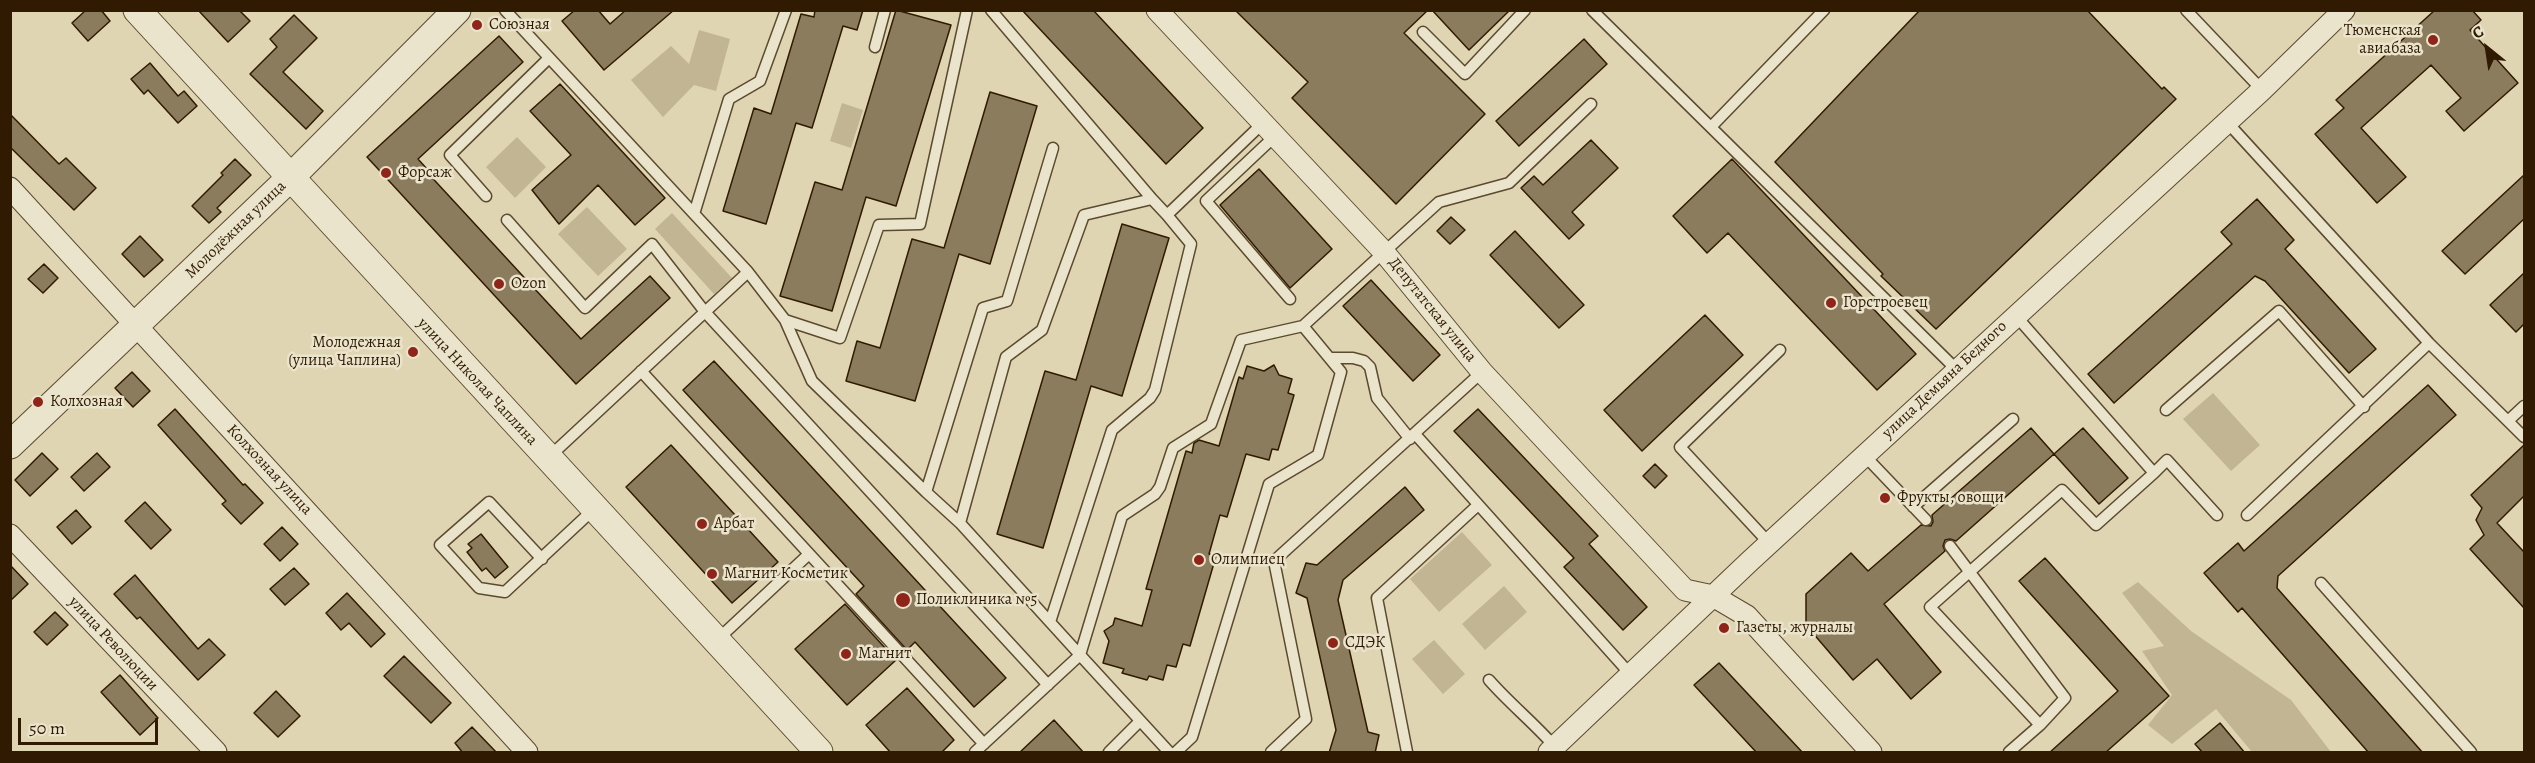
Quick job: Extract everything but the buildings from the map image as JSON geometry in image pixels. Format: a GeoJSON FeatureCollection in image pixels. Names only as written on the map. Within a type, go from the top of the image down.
{"type":"FeatureCollection","features":[{"type":"Feature","properties":{"kind":"street","name":"улица Николая Чаплина"},"geometry":{"type":"LineString","coordinates":[[137,10],[819,753]]}},
{"type":"Feature","properties":{"kind":"street","name":"Молодёжная улица"},"geometry":{"type":"LineString","coordinates":[[10,445],[290,178],[457,10]]}},
{"type":"Feature","properties":{"kind":"street","name":"Депутатская улица"},"geometry":{"type":"LineString","coordinates":[[1157,10],[1383,251],[1453,333],[1482,372],[1685,590],[1713,596],[1747,615],[1870,752]]}},
{"type":"Feature","properties":{"kind":"street","name":"улица Демьяна Бедного"},"geometry":{"type":"LineString","coordinates":[[1552,750],[1769,543],[2262,90],[2344,10]]}},
{"type":"Feature","properties":{"kind":"street","name":"Колхозная улица"},"geometry":{"type":"LineString","coordinates":[[10,188],[527,753]]}},
{"type":"Feature","properties":{"kind":"street","name":"улица Революции"},"geometry":{"type":"LineString","coordinates":[[10,535],[216,753]]}},
{"type":"Feature","properties":{"kind":"lane"},"geometry":{"type":"LineString","coordinates":[[505,10],[748,272],[785,320],[812,381],[960,523],[1169,753]]}},
{"type":"Feature","properties":{"kind":"lane"},"geometry":{"type":"LineString","coordinates":[[694,214],[729,99],[760,81],[786,10]]}},
{"type":"Feature","properties":{"kind":"lane"},"geometry":{"type":"LineString","coordinates":[[875,47],[885,10]]}},
{"type":"Feature","properties":{"kind":"lane"},"geometry":{"type":"LineString","coordinates":[[785,320],[840,338],[879,225],[920,224],[967,10]]}},
{"type":"Feature","properties":{"kind":"lane"},"geometry":{"type":"LineString","coordinates":[[991,10],[1191,244],[1155,390],[1150,398],[1122,418],[1112,430],[1050,622]]}},
{"type":"Feature","properties":{"kind":"lane"},"geometry":{"type":"LineString","coordinates":[[1423,32],[1465,74],[1525,10]]}},
{"type":"Feature","properties":{"kind":"lane"},"geometry":{"type":"LineString","coordinates":[[1592,10],[1957,370]]}},
{"type":"Feature","properties":{"kind":"lane"},"geometry":{"type":"LineString","coordinates":[[1711,127],[1824,10]]}},
{"type":"Feature","properties":{"kind":"lane"},"geometry":{"type":"LineString","coordinates":[[2186,10],[2262,90]]}},
{"type":"Feature","properties":{"kind":"lane"},"geometry":{"type":"LineString","coordinates":[[486,196],[450,155],[549,58]]}},
{"type":"Feature","properties":{"kind":"lane"},"geometry":{"type":"LineString","coordinates":[[975,753],[1080,655],[1122,516],[1155,494],[1160,487],[1173,448],[1210,424],[1240,340],[1304,326],[1439,202],[1509,183],[1591,104]]}},
{"type":"Feature","properties":{"kind":"lane"},"geometry":{"type":"LineString","coordinates":[[2227,122],[2429,344],[2524,437]]}},
{"type":"Feature","properties":{"kind":"lane"},"geometry":{"type":"LineString","coordinates":[[1167,215],[1269,129]]}},
{"type":"Feature","properties":{"kind":"lane"},"geometry":{"type":"LineString","coordinates":[[1269,129],[1206,201],[1290,298]]}},
{"type":"Feature","properties":{"kind":"lane"},"geometry":{"type":"LineString","coordinates":[[926,492],[983,308],[1007,301],[1053,148]]}},
{"type":"Feature","properties":{"kind":"lane"},"geometry":{"type":"LineString","coordinates":[[960,523],[1006,357],[1042,330],[1084,215],[1152,199]]}},
{"type":"Feature","properties":{"kind":"lane"},"geometry":{"type":"LineString","coordinates":[[507,220],[585,308],[652,244],[705,312],[1048,685]]}},
{"type":"Feature","properties":{"kind":"lane"},"geometry":{"type":"LineString","coordinates":[[548,458],[748,272]]}},
{"type":"Feature","properties":{"kind":"lane"},"geometry":{"type":"LineString","coordinates":[[2166,410],[2279,311],[2364,407]]}},
{"type":"Feature","properties":{"kind":"lane"},"geometry":{"type":"LineString","coordinates":[[2016,316],[2154,473]]}},
{"type":"Feature","properties":{"kind":"lane"},"geometry":{"type":"LineString","coordinates":[[1176,753],[1192,737],[1269,484],[1318,455],[1341,372],[1304,326]]}},
{"type":"Feature","properties":{"kind":"lane"},"geometry":{"type":"LineString","coordinates":[[2247,515],[2429,344]]}},
{"type":"Feature","properties":{"kind":"lane"},"geometry":{"type":"LineString","coordinates":[[1769,543],[1680,447],[1779,350]]}},
{"type":"Feature","properties":{"kind":"lane"},"geometry":{"type":"LineString","coordinates":[[1330,358],[1353,358],[1364,361],[1370,367],[1377,398],[1478,505],[1631,675]]}},
{"type":"Feature","properties":{"kind":"lane"},"geometry":{"type":"LineString","coordinates":[[641,371],[984,744]]}},
{"type":"Feature","properties":{"kind":"lane"},"geometry":{"type":"LineString","coordinates":[[1271,753],[1306,719],[1275,561],[1482,372]]}},
{"type":"Feature","properties":{"kind":"lane"},"geometry":{"type":"LineString","coordinates":[[2509,420],[2524,406]]}},
{"type":"Feature","properties":{"kind":"lane"},"geometry":{"type":"LineString","coordinates":[[1914,507],[2013,419]]}},
{"type":"Feature","properties":{"kind":"lane"},"geometry":{"type":"LineString","coordinates":[[1864,455],[1926,520]]}},
{"type":"Feature","properties":{"kind":"lane"},"geometry":{"type":"LineString","coordinates":[[2040,725],[1930,607],[1969,570],[2062,490],[2096,525],[2167,460],[2217,515]]}},
{"type":"Feature","properties":{"kind":"lane"},"geometry":{"type":"LineString","coordinates":[[542,559],[489,502],[440,545],[479,588],[505,591],[542,559],[595,509]]}},
{"type":"Feature","properties":{"kind":"lane"},"geometry":{"type":"LineString","coordinates":[[1407,753],[1377,598],[1478,505]]}},
{"type":"Feature","properties":{"kind":"lane"},"geometry":{"type":"LineString","coordinates":[[1950,546],[2065,698],[2009,753]]}},
{"type":"Feature","properties":{"kind":"lane"},"geometry":{"type":"LineString","coordinates":[[716,641],[809,554]]}},
{"type":"Feature","properties":{"kind":"lane"},"geometry":{"type":"LineString","coordinates":[[2321,583],[2471,753]]}},
{"type":"Feature","properties":{"kind":"lane"},"geometry":{"type":"LineString","coordinates":[[1489,680],[1518,713],[1534,723],[1552,750]]}},
{"type":"Feature","properties":{"kind":"lane"},"geometry":{"type":"LineString","coordinates":[[1108,753],[1140,721]]}},
{"type":"Feature","properties":{"kind":"shaded area"},"geometry":{"type":"Polygon","coordinates":[[[699,30],[730,39],[716,91],[694,85],[663,117],[631,80],[671,46],[689,64],[699,30]]]}},
{"type":"Feature","properties":{"kind":"shaded area"},"geometry":{"type":"Polygon","coordinates":[[[842,103],[863,110],[851,148],[830,141],[842,103]]]}},
{"type":"Feature","properties":{"kind":"shaded area"},"geometry":{"type":"Polygon","coordinates":[[[517,137],[546,167],[515,198],[486,167],[517,137]]]}},
{"type":"Feature","properties":{"kind":"shaded area"},"geometry":{"type":"Polygon","coordinates":[[[587,207],[627,249],[598,276],[558,234],[587,207]]]}},
{"type":"Feature","properties":{"kind":"shaded area"},"geometry":{"type":"Polygon","coordinates":[[[672,213],[732,278],[714,294],[655,229],[672,213]]]}},
{"type":"Feature","properties":{"kind":"shaded area"},"geometry":{"type":"Polygon","coordinates":[[[2213,393],[2260,445],[2231,471],[2183,419],[2213,393]]]}},
{"type":"Feature","properties":{"kind":"shaded area"},"geometry":{"type":"Polygon","coordinates":[[[1462,532],[1492,565],[1439,612],[1410,579],[1462,532]]]}},
{"type":"Feature","properties":{"kind":"shaded area"},"geometry":{"type":"Polygon","coordinates":[[[2138,582],[2191,631],[2291,700],[2331,752],[2252,752],[2216,709],[2172,744],[2148,725],[2172,695],[2142,651],[2164,646],[2122,593],[2138,582]]]}},
{"type":"Feature","properties":{"kind":"shaded area"},"geometry":{"type":"Polygon","coordinates":[[[1504,586],[1527,612],[1485,650],[1462,624],[1504,586]]]}},
{"type":"Feature","properties":{"kind":"shaded area"},"geometry":{"type":"Polygon","coordinates":[[[1434,640],[1465,674],[1443,694],[1412,659],[1434,640]]]}},
{"type":"Feature","properties":{"kind":"place","name":"Союзная"},"geometry":{"type":"Point","coordinates":[477,25]}},
{"type":"Feature","properties":{"kind":"place","name":"Тюменская авиабаза"},"geometry":{"type":"Point","coordinates":[2433,40]}},
{"type":"Feature","properties":{"kind":"place","name":"Форсаж"},"geometry":{"type":"Point","coordinates":[386,173]}},
{"type":"Feature","properties":{"kind":"place","name":"Ozon"},"geometry":{"type":"Point","coordinates":[499,284]}},
{"type":"Feature","properties":{"kind":"place","name":"Горстроевец"},"geometry":{"type":"Point","coordinates":[1831,303]}},
{"type":"Feature","properties":{"kind":"place","name":"Молодежная (улица Чаплина)"},"geometry":{"type":"Point","coordinates":[413,352]}},
{"type":"Feature","properties":{"kind":"place","name":"Колхозная"},"geometry":{"type":"Point","coordinates":[38,402]}},
{"type":"Feature","properties":{"kind":"place","name":"Фрукты, овощи"},"geometry":{"type":"Point","coordinates":[1885,498]}},
{"type":"Feature","properties":{"kind":"place","name":"Арбат"},"geometry":{"type":"Point","coordinates":[702,524]}},
{"type":"Feature","properties":{"kind":"place","name":"Олимпиец"},"geometry":{"type":"Point","coordinates":[1199,560]}},
{"type":"Feature","properties":{"kind":"place","name":"Магнит Косметик"},"geometry":{"type":"Point","coordinates":[712,574]}},
{"type":"Feature","properties":{"kind":"place","name":"Поликлиника №5"},"geometry":{"type":"Point","coordinates":[903,600]}},
{"type":"Feature","properties":{"kind":"place","name":"Газеты, журналы"},"geometry":{"type":"Point","coordinates":[1724,628]}},
{"type":"Feature","properties":{"kind":"place","name":"СДЭК"},"geometry":{"type":"Point","coordinates":[1333,643]}},
{"type":"Feature","properties":{"kind":"place","name":"Магнит"},"geometry":{"type":"Point","coordinates":[846,654]}}]}
